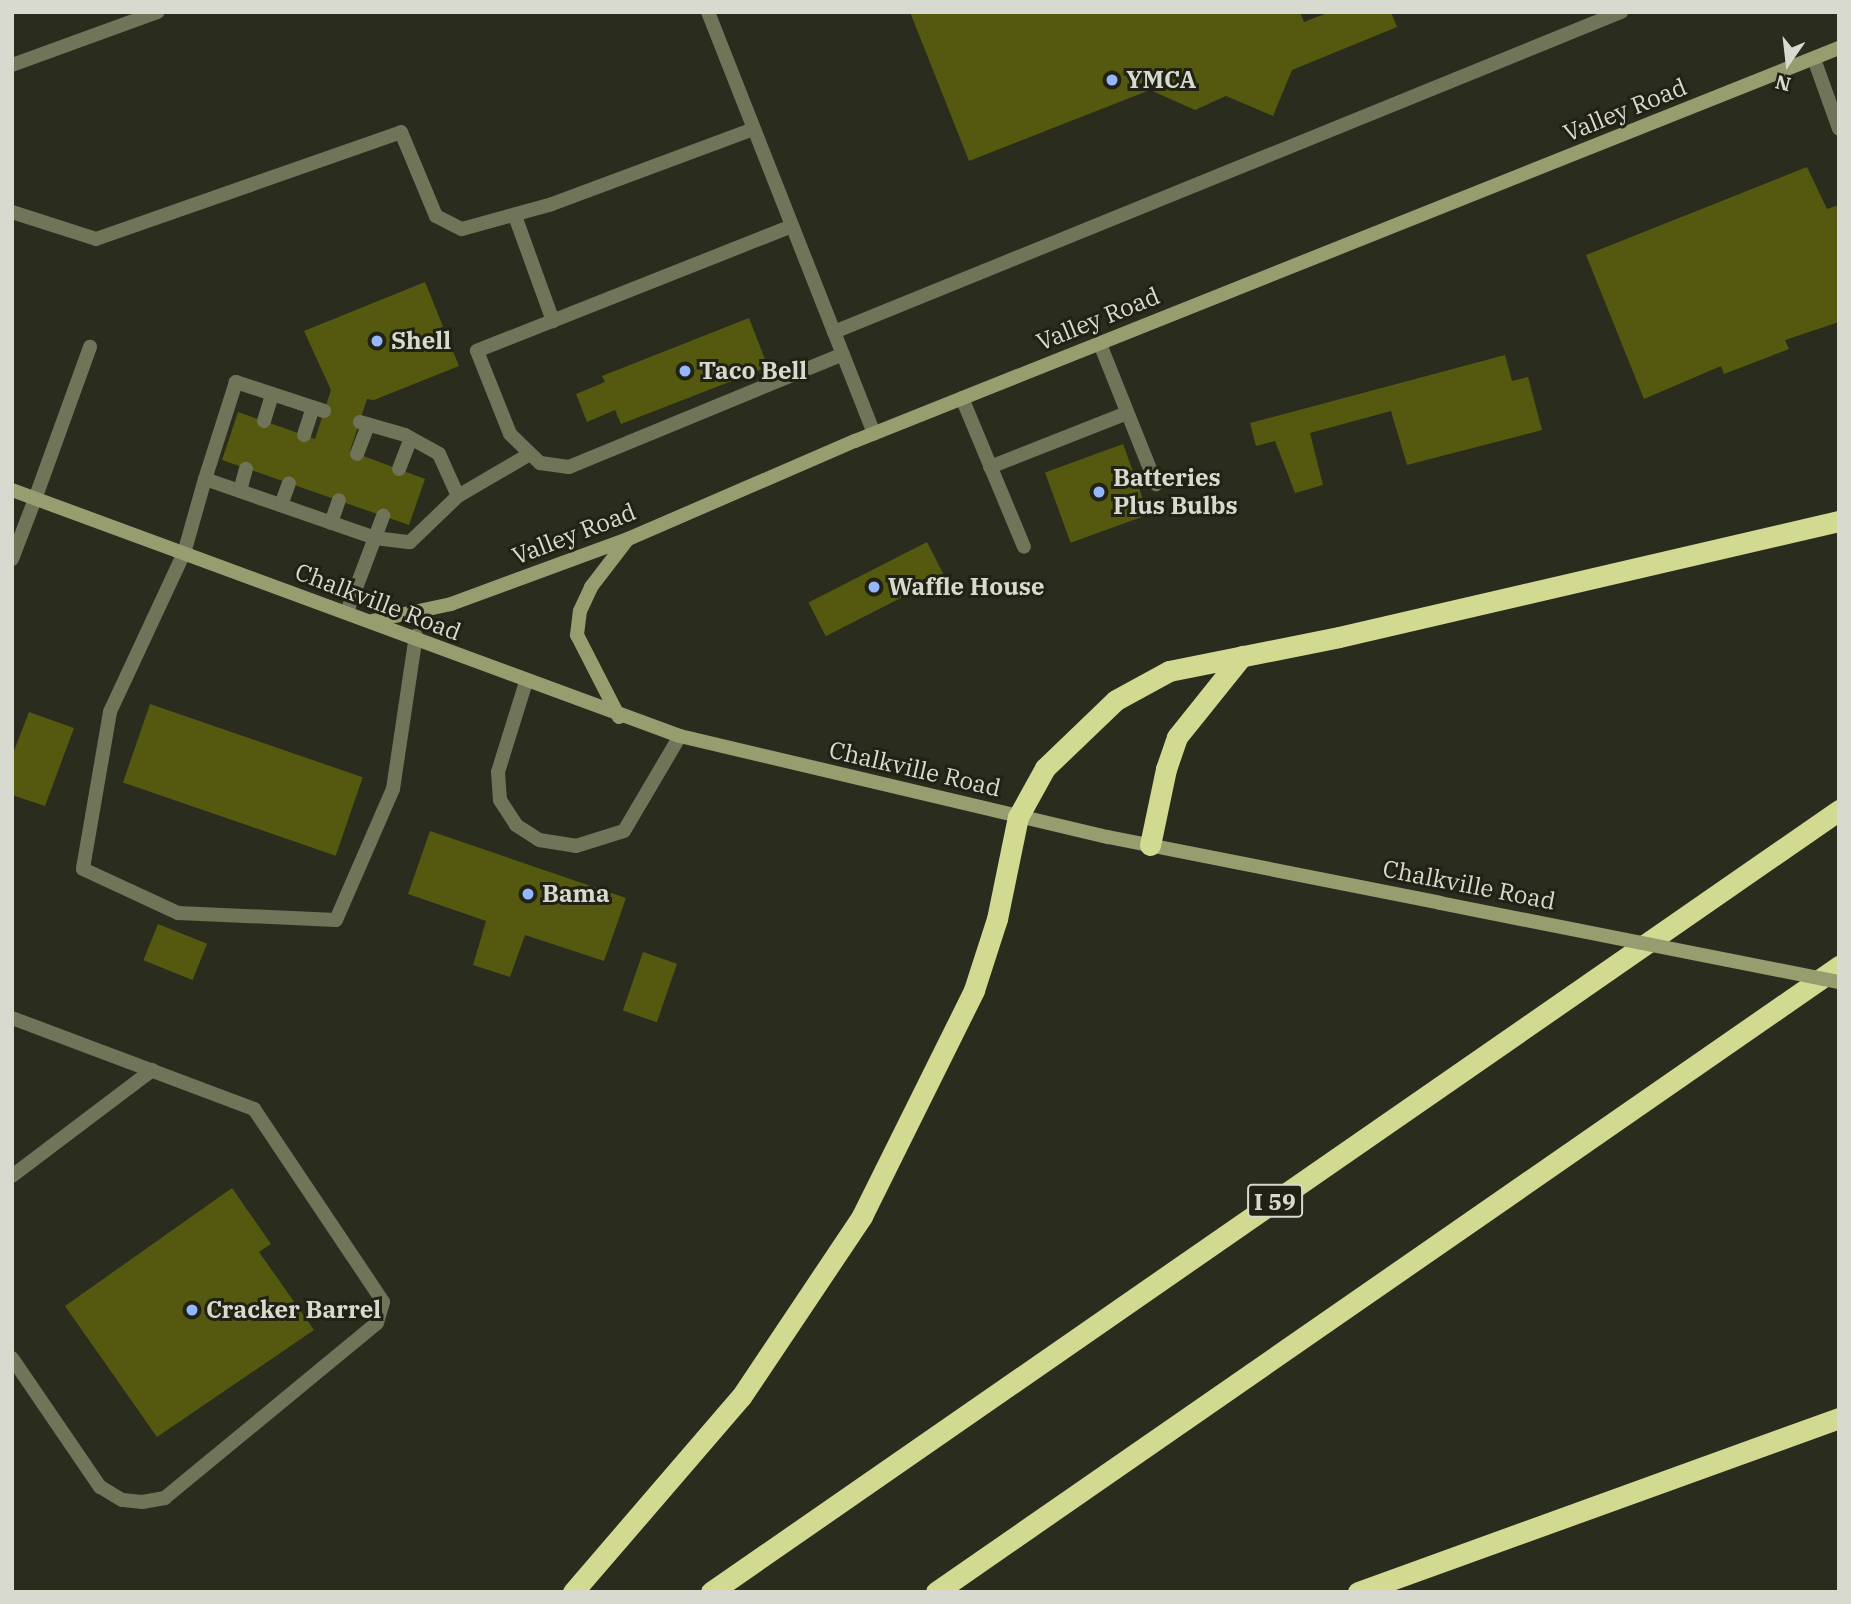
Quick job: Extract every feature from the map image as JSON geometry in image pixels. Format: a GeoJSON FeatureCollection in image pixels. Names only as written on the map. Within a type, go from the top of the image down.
{"type":"FeatureCollection","features":[{"type":"Feature","properties":{"kind":"highway"},"geometry":{"type":"LineString","coordinates":[[573,1592],[741,1397],[862,1216],[974,990],[997,919],[1018,817],[1045,768],[1116,701],[1169,671],[1839,521]]}},
{"type":"Feature","properties":{"kind":"highway"},"geometry":{"type":"LineString","coordinates":[[1150,845],[1166,769],[1177,737],[1242,656]]}},
{"type":"Feature","properties":{"kind":"highway","name":"I 59"},"geometry":{"type":"LineString","coordinates":[[711,1592],[1839,810]]}},
{"type":"Feature","properties":{"kind":"highway"},"geometry":{"type":"LineString","coordinates":[[936,1592],[1839,966]]}},
{"type":"Feature","properties":{"kind":"highway"},"geometry":{"type":"LineString","coordinates":[[1358,1592],[1839,1418]]}},
{"type":"Feature","properties":{"kind":"main road","name":"Valley Road"},"geometry":{"type":"LineString","coordinates":[[372,621],[451,604],[628,539],[874,433],[1839,48]]}},
{"type":"Feature","properties":{"kind":"main road","name":"Chalkville Road"},"geometry":{"type":"LineString","coordinates":[[12,490],[416,636],[618,717],[680,736],[1018,817],[1839,982]]}},
{"type":"Feature","properties":{"kind":"main road"},"geometry":{"type":"LineString","coordinates":[[618,717],[577,635],[580,611],[591,587],[628,539]]}},
{"type":"Feature","properties":{"kind":"street"},"geometry":{"type":"LineString","coordinates":[[12,65],[158,12]]}},
{"type":"Feature","properties":{"kind":"street"},"geometry":{"type":"LineString","coordinates":[[708,12],[874,433]]}},
{"type":"Feature","properties":{"kind":"street"},"geometry":{"type":"LineString","coordinates":[[834,332],[1621,12]]}},
{"type":"Feature","properties":{"kind":"street"},"geometry":{"type":"LineString","coordinates":[[1815,59],[1839,129]]}},
{"type":"Feature","properties":{"kind":"street"},"geometry":{"type":"LineString","coordinates":[[12,212],[96,239],[401,132],[436,216],[462,229],[515,216],[754,129]]}},
{"type":"Feature","properties":{"kind":"street"},"geometry":{"type":"LineString","coordinates":[[515,216],[552,321]]}},
{"type":"Feature","properties":{"kind":"street"},"geometry":{"type":"LineString","coordinates":[[792,226],[477,351],[510,434],[540,463],[569,467],[843,354]]}},
{"type":"Feature","properties":{"kind":"street"},"geometry":{"type":"LineString","coordinates":[[1100,344],[1156,484]]}},
{"type":"Feature","properties":{"kind":"street"},"geometry":{"type":"LineString","coordinates":[[12,559],[90,347]]}},
{"type":"Feature","properties":{"kind":"street"},"geometry":{"type":"LineString","coordinates":[[304,435],[319,409],[236,382],[184,553],[110,712],[83,869],[178,913],[336,920],[393,789],[416,636]]}},
{"type":"Feature","properties":{"kind":"street"},"geometry":{"type":"LineString","coordinates":[[264,421],[272,394]]}},
{"type":"Feature","properties":{"kind":"street"},"geometry":{"type":"LineString","coordinates":[[962,398],[1024,547]]}},
{"type":"Feature","properties":{"kind":"street"},"geometry":{"type":"LineString","coordinates":[[990,467],[1127,413]]}},
{"type":"Feature","properties":{"kind":"street"},"geometry":{"type":"LineString","coordinates":[[357,454],[364,423],[411,439],[439,454],[458,496]]}},
{"type":"Feature","properties":{"kind":"street"},"geometry":{"type":"LineString","coordinates":[[399,469],[411,439]]}},
{"type":"Feature","properties":{"kind":"street"},"geometry":{"type":"LineString","coordinates":[[205,479],[375,538],[410,541],[458,496],[530,454]]}},
{"type":"Feature","properties":{"kind":"street"},"geometry":{"type":"LineString","coordinates":[[240,491],[246,469]]}},
{"type":"Feature","properties":{"kind":"street"},"geometry":{"type":"LineString","coordinates":[[281,505],[289,483]]}},
{"type":"Feature","properties":{"kind":"street"},"geometry":{"type":"LineString","coordinates":[[331,523],[339,500]]}},
{"type":"Feature","properties":{"kind":"street"},"geometry":{"type":"LineString","coordinates":[[347,612],[383,516]]}},
{"type":"Feature","properties":{"kind":"street"},"geometry":{"type":"LineString","coordinates":[[526,682],[498,772],[500,800],[516,825],[540,840],[576,846],[624,831],[680,736]]}},
{"type":"Feature","properties":{"kind":"street"},"geometry":{"type":"LineString","coordinates":[[12,1018],[254,1109],[383,1302],[377,1323],[165,1498],[142,1502],[122,1500],[100,1487],[12,1358]]}},
{"type":"Feature","properties":{"kind":"street"},"geometry":{"type":"LineString","coordinates":[[12,1176],[152,1070]]}},
{"type":"Feature","properties":{"kind":"building","name":"YMCA"},"geometry":{"type":"Polygon","coordinates":[[[910,12],[1300,12],[1304,22],[1330,12],[1391,12],[1397,27],[1292,70],[1273,116],[1226,96],[1195,110],[1150,90],[969,161],[910,12]]]}},
{"type":"Feature","properties":{"kind":"building"},"geometry":{"type":"Polygon","coordinates":[[[1807,167],[1827,209],[1839,205],[1839,322],[1785,340],[1789,349],[1724,374],[1721,366],[1644,399],[1586,255],[1807,167]]]}},
{"type":"Feature","properties":{"kind":"building"},"geometry":{"type":"Polygon","coordinates":[[[425,282],[459,366],[374,400],[367,399],[350,451],[425,479],[409,525],[222,460],[238,412],[315,439],[331,390],[304,331],[425,282]]]}},
{"type":"Feature","properties":{"kind":"building","name":"Taco Bell"},"geometry":{"type":"Polygon","coordinates":[[[749,318],[768,367],[621,424],[615,410],[587,422],[576,394],[605,382],[602,376],[749,318]]]}},
{"type":"Feature","properties":{"kind":"building"},"geometry":{"type":"Polygon","coordinates":[[[1505,355],[1512,381],[1528,377],[1542,430],[1407,465],[1391,411],[1310,433],[1323,485],[1295,493],[1275,441],[1256,446],[1250,423],[1505,355]]]}},
{"type":"Feature","properties":{"kind":"building"},"geometry":{"type":"Polygon","coordinates":[[[1123,444],[1149,514],[1071,543],[1045,472],[1123,444]]]}},
{"type":"Feature","properties":{"kind":"building"},"geometry":{"type":"Polygon","coordinates":[[[927,542],[944,576],[826,636],[808,602],[927,542]]]}},
{"type":"Feature","properties":{"kind":"building"},"geometry":{"type":"Polygon","coordinates":[[[150,704],[363,777],[336,856],[123,782],[150,704]]]}},
{"type":"Feature","properties":{"kind":"building"},"geometry":{"type":"Polygon","coordinates":[[[29,712],[74,728],[45,806],[12,795],[12,756],[29,712]]]}},
{"type":"Feature","properties":{"kind":"building"},"geometry":{"type":"Polygon","coordinates":[[[430,831],[626,898],[604,961],[525,935],[510,977],[473,965],[486,921],[408,894],[430,831]]]}},
{"type":"Feature","properties":{"kind":"building"},"geometry":{"type":"Polygon","coordinates":[[[158,924],[207,944],[193,980],[143,960],[158,924]]]}},
{"type":"Feature","properties":{"kind":"building"},"geometry":{"type":"Polygon","coordinates":[[[643,952],[677,964],[657,1022],[623,1011],[643,952]]]}},
{"type":"Feature","properties":{"kind":"building"},"geometry":{"type":"Polygon","coordinates":[[[232,1188],[271,1244],[259,1252],[314,1330],[157,1437],[65,1306],[232,1188]]]}},
{"type":"Feature","properties":{"kind":"place","name":"YMCA"},"geometry":{"type":"Point","coordinates":[1112,80]}},
{"type":"Feature","properties":{"kind":"place","name":"Shell"},"geometry":{"type":"Point","coordinates":[377,341]}},
{"type":"Feature","properties":{"kind":"place","name":"Taco Bell"},"geometry":{"type":"Point","coordinates":[685,371]}},
{"type":"Feature","properties":{"kind":"place","name":"Batteries Plus Bulbs"},"geometry":{"type":"Point","coordinates":[1099,492]}},
{"type":"Feature","properties":{"kind":"place","name":"Waffle House"},"geometry":{"type":"Point","coordinates":[874,587]}},
{"type":"Feature","properties":{"kind":"place","name":"Bama"},"geometry":{"type":"Point","coordinates":[528,894]}},
{"type":"Feature","properties":{"kind":"place","name":"Cracker Barrel"},"geometry":{"type":"Point","coordinates":[192,1310]}}]}
